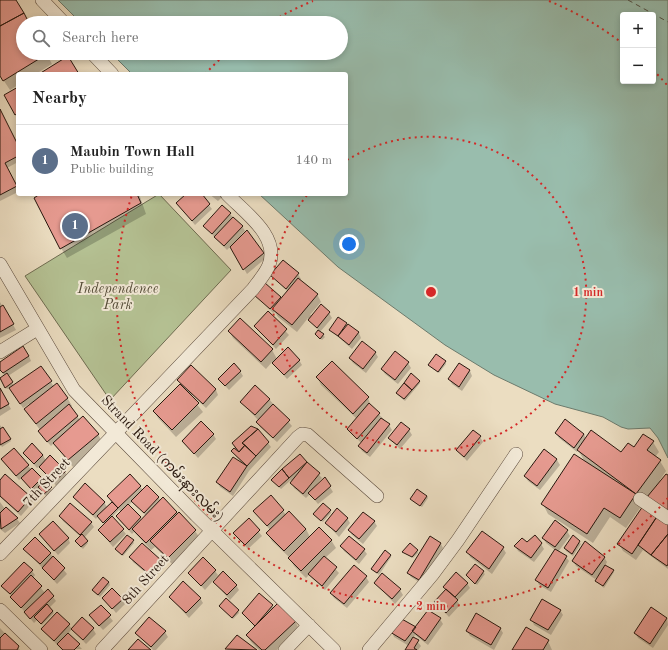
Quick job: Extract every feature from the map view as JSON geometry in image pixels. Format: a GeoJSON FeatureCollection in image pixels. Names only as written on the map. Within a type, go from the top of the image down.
{"type":"FeatureCollection","features":[{"type":"Feature","properties":{"kind":"street"},"geometry":{"type":"LineString","coordinates":[[42,0],[57,16]]}},
{"type":"Feature","properties":{"kind":"street"},"geometry":{"type":"LineString","coordinates":[[99,60],[110,72]]}},
{"type":"Feature","properties":{"kind":"street","name":"7th Street"},"geometry":{"type":"LineString","coordinates":[[0,554],[253,289],[269,265],[270,245],[257,224],[229,196]]}},
{"type":"Feature","properties":{"kind":"street","name":"Strand Road (ကမ်းနားလမ်း)"},"geometry":{"type":"LineString","coordinates":[[0,264],[74,390],[211,530],[334,650]]}},
{"type":"Feature","properties":{"kind":"street"},"geometry":{"type":"LineString","coordinates":[[0,352],[37,329]]}},
{"type":"Feature","properties":{"kind":"street","name":"8th Street"},"geometry":{"type":"LineString","coordinates":[[102,650],[298,436],[302,434],[308,435],[377,496]]}},
{"type":"Feature","properties":{"kind":"street"},"geometry":{"type":"LineString","coordinates":[[369,650],[432,575],[458,540],[516,454]]}},
{"type":"Feature","properties":{"kind":"street"},"geometry":{"type":"LineString","coordinates":[[640,499],[668,518]]}},
{"type":"Feature","properties":{"kind":"street"},"geometry":{"type":"LineString","coordinates":[[0,610],[41,650]]}},
{"type":"Feature","properties":{"kind":"street"},"geometry":{"type":"LineString","coordinates":[[285,650],[309,625]]}},
{"type":"Feature","properties":{"kind":"green space","name":"Independence Park"},"geometry":{"type":"Polygon","coordinates":[[[156,196],[161,196],[231,270],[110,400],[25,276],[156,196]]]}},
{"type":"Feature","properties":{"kind":"shaded area"},"geometry":{"type":"Polygon","coordinates":[[[58,0],[668,0],[668,458],[658,438],[650,428],[628,429],[621,427],[603,417],[555,404],[494,375],[445,345],[338,267],[261,196],[348,196],[348,72],[130,72],[118,60],[348,60],[348,16],[74,16],[58,0]]]}},
{"type":"Feature","properties":{"kind":"building"},"geometry":{"type":"Polygon","coordinates":[[[0,0],[16,0],[24,13],[0,26],[0,0]]]}},
{"type":"Feature","properties":{"kind":"building"},"geometry":{"type":"Polygon","coordinates":[[[24,13],[26,16],[18,16],[24,13]]]}},
{"type":"Feature","properties":{"kind":"building"},"geometry":{"type":"Polygon","coordinates":[[[16,17],[16,60],[37,60],[3,81],[0,76],[0,26],[16,17]]]}},
{"type":"Feature","properties":{"kind":"building"},"geometry":{"type":"Polygon","coordinates":[[[62,60],[70,60],[78,72],[42,72],[62,60]]]}},
{"type":"Feature","properties":{"kind":"building"},"geometry":{"type":"Polygon","coordinates":[[[16,88],[15,115],[4,95],[16,88]]]}},
{"type":"Feature","properties":{"kind":"building"},"geometry":{"type":"Polygon","coordinates":[[[0,109],[16,141],[16,157],[5,163],[16,187],[0,195],[0,109]]]}},
{"type":"Feature","properties":{"kind":"building"},"geometry":{"type":"Polygon","coordinates":[[[37,196],[138,196],[141,203],[60,249],[34,198],[37,196]]]}},
{"type":"Feature","properties":{"kind":"building"},"geometry":{"type":"Polygon","coordinates":[[[184,196],[204,196],[210,204],[192,221],[176,203],[184,196]]]}},
{"type":"Feature","properties":{"kind":"building"},"geometry":{"type":"Polygon","coordinates":[[[222,205],[231,213],[212,234],[203,226],[222,205]]]}},
{"type":"Feature","properties":{"kind":"building"},"geometry":{"type":"Polygon","coordinates":[[[233,217],[243,226],[224,246],[214,237],[233,217]]]}},
{"type":"Feature","properties":{"kind":"building"},"geometry":{"type":"Polygon","coordinates":[[[247,230],[264,253],[243,270],[230,247],[247,230]]]}},
{"type":"Feature","properties":{"kind":"building"},"geometry":{"type":"Polygon","coordinates":[[[283,260],[299,273],[286,289],[270,275],[283,260]]]}},
{"type":"Feature","properties":{"kind":"building"},"geometry":{"type":"Polygon","coordinates":[[[298,278],[318,294],[292,325],[272,309],[298,278]]]}},
{"type":"Feature","properties":{"kind":"building"},"geometry":{"type":"Polygon","coordinates":[[[265,283],[281,297],[270,309],[254,295],[265,283]]]}},
{"type":"Feature","properties":{"kind":"building"},"geometry":{"type":"Polygon","coordinates":[[[321,304],[330,312],[317,328],[308,320],[321,304]]]}},
{"type":"Feature","properties":{"kind":"building"},"geometry":{"type":"Polygon","coordinates":[[[3,305],[14,324],[0,332],[0,307],[3,305]]]}},
{"type":"Feature","properties":{"kind":"building"},"geometry":{"type":"Polygon","coordinates":[[[268,311],[287,329],[273,345],[254,326],[268,311]]]}},
{"type":"Feature","properties":{"kind":"building"},"geometry":{"type":"Polygon","coordinates":[[[338,317],[347,323],[338,336],[329,330],[338,317]]]}},
{"type":"Feature","properties":{"kind":"building"},"geometry":{"type":"Polygon","coordinates":[[[240,318],[273,349],[261,362],[228,331],[240,318]]]}},
{"type":"Feature","properties":{"kind":"building"},"geometry":{"type":"Polygon","coordinates":[[[348,324],[359,332],[349,345],[338,336],[348,324]]]}},
{"type":"Feature","properties":{"kind":"building"},"geometry":{"type":"Polygon","coordinates":[[[318,330],[324,334],[320,339],[315,334],[318,330]]]}},
{"type":"Feature","properties":{"kind":"building"},"geometry":{"type":"Polygon","coordinates":[[[362,341],[376,352],[363,369],[349,358],[362,341]]]}},
{"type":"Feature","properties":{"kind":"building"},"geometry":{"type":"Polygon","coordinates":[[[23,346],[29,356],[3,373],[0,370],[0,362],[23,346]]]}},
{"type":"Feature","properties":{"kind":"building"},"geometry":{"type":"Polygon","coordinates":[[[288,347],[300,360],[284,375],[272,363],[288,347]]]}},
{"type":"Feature","properties":{"kind":"building"},"geometry":{"type":"Polygon","coordinates":[[[395,351],[409,362],[395,380],[381,369],[395,351]]]}},
{"type":"Feature","properties":{"kind":"building"},"geometry":{"type":"Polygon","coordinates":[[[436,354],[446,361],[438,372],[428,365],[436,354]]]}},
{"type":"Feature","properties":{"kind":"building"},"geometry":{"type":"Polygon","coordinates":[[[332,361],[369,397],[353,414],[316,377],[332,361]]]}},
{"type":"Feature","properties":{"kind":"building"},"geometry":{"type":"Polygon","coordinates":[[[234,363],[241,371],[225,386],[218,379],[234,363]]]}},
{"type":"Feature","properties":{"kind":"building"},"geometry":{"type":"Polygon","coordinates":[[[459,363],[470,370],[459,387],[448,379],[459,363]]]}},
{"type":"Feature","properties":{"kind":"building"},"geometry":{"type":"Polygon","coordinates":[[[191,365],[216,389],[203,404],[177,380],[191,365]]]}},
{"type":"Feature","properties":{"kind":"building"},"geometry":{"type":"Polygon","coordinates":[[[41,366],[52,381],[20,404],[9,388],[41,366]]]}},
{"type":"Feature","properties":{"kind":"building"},"geometry":{"type":"Polygon","coordinates":[[[7,373],[13,382],[5,388],[0,378],[7,373]]]}},
{"type":"Feature","properties":{"kind":"building"},"geometry":{"type":"Polygon","coordinates":[[[411,373],[420,381],[412,390],[404,383],[411,373]]]}},
{"type":"Feature","properties":{"kind":"building"},"geometry":{"type":"Polygon","coordinates":[[[57,383],[68,398],[36,424],[24,409],[57,383]]]}},
{"type":"Feature","properties":{"kind":"building"},"geometry":{"type":"Polygon","coordinates":[[[404,383],[412,390],[404,399],[396,393],[404,383]]]}},
{"type":"Feature","properties":{"kind":"building"},"geometry":{"type":"Polygon","coordinates":[[[180,384],[199,403],[172,430],[153,411],[180,384]]]}},
{"type":"Feature","properties":{"kind":"building"},"geometry":{"type":"Polygon","coordinates":[[[255,385],[270,399],[255,415],[240,402],[255,385]]]}},
{"type":"Feature","properties":{"kind":"building"},"geometry":{"type":"Polygon","coordinates":[[[0,388],[9,404],[0,409],[0,388]]]}},
{"type":"Feature","properties":{"kind":"building"},"geometry":{"type":"Polygon","coordinates":[[[369,403],[380,413],[357,439],[347,429],[369,403]]]}},
{"type":"Feature","properties":{"kind":"building"},"geometry":{"type":"Polygon","coordinates":[[[69,404],[78,416],[47,442],[38,431],[69,404]]]}},
{"type":"Feature","properties":{"kind":"building"},"geometry":{"type":"Polygon","coordinates":[[[273,404],[290,420],[273,438],[256,422],[273,404]]]}},
{"type":"Feature","properties":{"kind":"building"},"geometry":{"type":"Polygon","coordinates":[[[83,416],[99,434],[68,460],[53,443],[83,416]]]}},
{"type":"Feature","properties":{"kind":"building"},"geometry":{"type":"Polygon","coordinates":[[[381,418],[390,424],[367,453],[358,446],[381,418]]]}},
{"type":"Feature","properties":{"kind":"building"},"geometry":{"type":"Polygon","coordinates":[[[565,419],[584,434],[574,448],[555,433],[565,419]]]}},
{"type":"Feature","properties":{"kind":"building"},"geometry":{"type":"Polygon","coordinates":[[[201,421],[214,434],[194,454],[182,441],[201,421]]]}},
{"type":"Feature","properties":{"kind":"building"},"geometry":{"type":"Polygon","coordinates":[[[401,422],[410,429],[397,445],[388,438],[401,422]]]}},
{"type":"Feature","properties":{"kind":"building"},"geometry":{"type":"Polygon","coordinates":[[[251,426],[258,429],[242,443],[245,445],[239,452],[232,443],[251,426]]]}},
{"type":"Feature","properties":{"kind":"building"},"geometry":{"type":"Polygon","coordinates":[[[3,427],[11,439],[0,445],[0,429],[3,427]]]}},
{"type":"Feature","properties":{"kind":"building"},"geometry":{"type":"Polygon","coordinates":[[[258,429],[269,442],[256,456],[242,443],[258,429]]]}},
{"type":"Feature","properties":{"kind":"building"},"geometry":{"type":"Polygon","coordinates":[[[473,430],[481,436],[464,457],[456,450],[473,430]]]}},
{"type":"Feature","properties":{"kind":"building"},"geometry":{"type":"Polygon","coordinates":[[[591,430],[621,452],[628,443],[634,447],[643,434],[654,441],[647,450],[661,460],[636,494],[577,450],[591,430]]]}},
{"type":"Feature","properties":{"kind":"building"},"geometry":{"type":"Polygon","coordinates":[[[32,443],[43,455],[34,464],[23,453],[32,443]]]}},
{"type":"Feature","properties":{"kind":"building"},"geometry":{"type":"Polygon","coordinates":[[[245,445],[256,456],[247,466],[231,451],[234,448],[239,452],[245,445]]]}},
{"type":"Feature","properties":{"kind":"building"},"geometry":{"type":"Polygon","coordinates":[[[14,448],[29,465],[16,476],[1,459],[14,448]]]}},
{"type":"Feature","properties":{"kind":"building"},"geometry":{"type":"Polygon","coordinates":[[[544,449],[557,459],[537,486],[524,476],[544,449]]]}},
{"type":"Feature","properties":{"kind":"building"},"geometry":{"type":"Polygon","coordinates":[[[300,454],[307,462],[289,478],[282,469],[300,454]]]}},
{"type":"Feature","properties":{"kind":"building"},"geometry":{"type":"Polygon","coordinates":[[[574,454],[636,494],[620,518],[604,508],[587,534],[541,504],[574,454]]]}},
{"type":"Feature","properties":{"kind":"building"},"geometry":{"type":"Polygon","coordinates":[[[50,455],[66,471],[54,482],[39,467],[50,455]]]}},
{"type":"Feature","properties":{"kind":"building"},"geometry":{"type":"Polygon","coordinates":[[[233,457],[247,466],[230,492],[216,482],[233,457]]]}},
{"type":"Feature","properties":{"kind":"building"},"geometry":{"type":"Polygon","coordinates":[[[307,462],[320,473],[303,494],[290,483],[307,462]]]}},
{"type":"Feature","properties":{"kind":"building"},"geometry":{"type":"Polygon","coordinates":[[[32,468],[42,478],[31,489],[21,478],[32,468]]]}},
{"type":"Feature","properties":{"kind":"building"},"geometry":{"type":"Polygon","coordinates":[[[282,469],[289,478],[279,487],[271,480],[282,469]]]}},
{"type":"Feature","properties":{"kind":"building"},"geometry":{"type":"Polygon","coordinates":[[[5,474],[31,497],[18,512],[0,496],[0,480],[5,474]]]}},
{"type":"Feature","properties":{"kind":"building"},"geometry":{"type":"Polygon","coordinates":[[[130,474],[141,486],[118,508],[107,496],[130,474]]]}},
{"type":"Feature","properties":{"kind":"building"},"geometry":{"type":"Polygon","coordinates":[[[666,474],[668,475],[668,515],[647,497],[666,474]]]}},
{"type":"Feature","properties":{"kind":"building"},"geometry":{"type":"Polygon","coordinates":[[[325,477],[331,486],[315,500],[308,493],[325,477]]]}},
{"type":"Feature","properties":{"kind":"building"},"geometry":{"type":"Polygon","coordinates":[[[45,481],[52,487],[44,494],[38,487],[45,481]]]}},
{"type":"Feature","properties":{"kind":"building"},"geometry":{"type":"Polygon","coordinates":[[[85,483],[105,502],[93,515],[73,497],[85,483]]]}},
{"type":"Feature","properties":{"kind":"building"},"geometry":{"type":"Polygon","coordinates":[[[147,485],[159,497],[144,513],[131,501],[147,485]]]}},
{"type":"Feature","properties":{"kind":"building"},"geometry":{"type":"Polygon","coordinates":[[[417,489],[427,496],[420,506],[410,499],[417,489]]]}},
{"type":"Feature","properties":{"kind":"building"},"geometry":{"type":"Polygon","coordinates":[[[271,495],[284,510],[267,526],[253,511],[271,495]]]}},
{"type":"Feature","properties":{"kind":"building"},"geometry":{"type":"Polygon","coordinates":[[[163,497],[177,512],[146,543],[132,529],[163,497]]]}},
{"type":"Feature","properties":{"kind":"building"},"geometry":{"type":"Polygon","coordinates":[[[112,502],[118,508],[103,523],[97,516],[112,502]]]}},
{"type":"Feature","properties":{"kind":"building"},"geometry":{"type":"Polygon","coordinates":[[[70,503],[92,522],[80,535],[59,516],[70,503]]]}},
{"type":"Feature","properties":{"kind":"building"},"geometry":{"type":"Polygon","coordinates":[[[323,503],[331,510],[321,521],[313,514],[323,503]]]}},
{"type":"Feature","properties":{"kind":"building"},"geometry":{"type":"Polygon","coordinates":[[[128,504],[141,517],[129,530],[116,516],[128,504]]]}},
{"type":"Feature","properties":{"kind":"building"},"geometry":{"type":"Polygon","coordinates":[[[643,506],[658,515],[632,554],[617,544],[643,506]]]}},
{"type":"Feature","properties":{"kind":"building"},"geometry":{"type":"Polygon","coordinates":[[[6,507],[18,518],[1,529],[0,513],[6,507]]]}},
{"type":"Feature","properties":{"kind":"building"},"geometry":{"type":"Polygon","coordinates":[[[337,508],[348,518],[336,532],[325,523],[337,508]]]}},
{"type":"Feature","properties":{"kind":"building"},"geometry":{"type":"Polygon","coordinates":[[[289,511],[306,529],[284,551],[266,533],[289,511]]]}},
{"type":"Feature","properties":{"kind":"building"},"geometry":{"type":"Polygon","coordinates":[[[179,512],[196,530],[168,558],[150,541],[179,512]]]}},
{"type":"Feature","properties":{"kind":"building"},"geometry":{"type":"Polygon","coordinates":[[[363,512],[375,521],[359,539],[348,530],[363,512]]]}},
{"type":"Feature","properties":{"kind":"building"},"geometry":{"type":"Polygon","coordinates":[[[658,515],[668,522],[668,534],[651,555],[638,545],[658,515]]]}},
{"type":"Feature","properties":{"kind":"building"},"geometry":{"type":"Polygon","coordinates":[[[112,516],[124,529],[110,542],[98,530],[112,516]]]}},
{"type":"Feature","properties":{"kind":"building"},"geometry":{"type":"Polygon","coordinates":[[[249,518],[260,530],[245,545],[233,533],[249,518]]]}},
{"type":"Feature","properties":{"kind":"building"},"geometry":{"type":"Polygon","coordinates":[[[555,520],[568,530],[555,547],[542,538],[555,520]]]}},
{"type":"Feature","properties":{"kind":"building"},"geometry":{"type":"Polygon","coordinates":[[[53,521],[69,538],[54,551],[39,534],[53,521]]]}},
{"type":"Feature","properties":{"kind":"building"},"geometry":{"type":"Polygon","coordinates":[[[319,527],[332,540],[301,571],[288,558],[319,527]]]}},
{"type":"Feature","properties":{"kind":"building"},"geometry":{"type":"Polygon","coordinates":[[[482,531],[504,547],[489,569],[466,552],[482,531]]]}},
{"type":"Feature","properties":{"kind":"building"},"geometry":{"type":"Polygon","coordinates":[[[82,534],[88,541],[81,547],[75,541],[82,534]]]}},
{"type":"Feature","properties":{"kind":"building"},"geometry":{"type":"Polygon","coordinates":[[[668,534],[668,564],[667,566],[651,555],[668,534]]]}},
{"type":"Feature","properties":{"kind":"building"},"geometry":{"type":"Polygon","coordinates":[[[127,535],[134,540],[122,555],[115,549],[127,535]]]}},
{"type":"Feature","properties":{"kind":"building"},"geometry":{"type":"Polygon","coordinates":[[[535,535],[542,543],[531,558],[514,546],[522,538],[527,542],[535,535]]]}},
{"type":"Feature","properties":{"kind":"building"},"geometry":{"type":"Polygon","coordinates":[[[573,535],[580,541],[572,554],[564,548],[573,535]]]}},
{"type":"Feature","properties":{"kind":"building"},"geometry":{"type":"Polygon","coordinates":[[[349,536],[365,549],[356,560],[340,546],[349,536]]]}},
{"type":"Feature","properties":{"kind":"building"},"geometry":{"type":"Polygon","coordinates":[[[430,536],[441,543],[419,580],[407,573],[430,536]]]}},
{"type":"Feature","properties":{"kind":"building"},"geometry":{"type":"Polygon","coordinates":[[[35,537],[51,553],[40,564],[23,549],[35,537]]]}},
{"type":"Feature","properties":{"kind":"building"},"geometry":{"type":"Polygon","coordinates":[[[585,541],[605,557],[592,575],[572,561],[585,541]]]}},
{"type":"Feature","properties":{"kind":"building"},"geometry":{"type":"Polygon","coordinates":[[[142,543],[162,561],[150,575],[129,557],[142,543]]]}},
{"type":"Feature","properties":{"kind":"building"},"geometry":{"type":"Polygon","coordinates":[[[410,543],[418,550],[412,557],[402,552],[410,543]]]}},
{"type":"Feature","properties":{"kind":"building"},"geometry":{"type":"Polygon","coordinates":[[[555,549],[567,556],[548,588],[535,580],[555,549]]]}},
{"type":"Feature","properties":{"kind":"building"},"geometry":{"type":"Polygon","coordinates":[[[385,550],[391,555],[377,573],[371,569],[385,550]]]}},
{"type":"Feature","properties":{"kind":"building"},"geometry":{"type":"Polygon","coordinates":[[[53,556],[65,568],[54,580],[42,568],[53,556]]]}},
{"type":"Feature","properties":{"kind":"building"},"geometry":{"type":"Polygon","coordinates":[[[324,556],[337,567],[322,586],[308,574],[324,556]]]}},
{"type":"Feature","properties":{"kind":"building"},"geometry":{"type":"Polygon","coordinates":[[[203,557],[216,570],[201,586],[188,573],[203,557]]]}},
{"type":"Feature","properties":{"kind":"building"},"geometry":{"type":"Polygon","coordinates":[[[24,562],[33,570],[10,594],[1,586],[24,562]]]}},
{"type":"Feature","properties":{"kind":"building"},"geometry":{"type":"Polygon","coordinates":[[[475,564],[484,571],[475,584],[466,575],[475,564]]]}},
{"type":"Feature","properties":{"kind":"building"},"geometry":{"type":"Polygon","coordinates":[[[354,565],[367,576],[344,604],[330,593],[354,565]]]}},
{"type":"Feature","properties":{"kind":"building"},"geometry":{"type":"Polygon","coordinates":[[[605,565],[614,570],[603,586],[595,581],[605,565]]]}},
{"type":"Feature","properties":{"kind":"building"},"geometry":{"type":"Polygon","coordinates":[[[223,571],[237,585],[227,595],[213,582],[223,571]]]}},
{"type":"Feature","properties":{"kind":"building"},"geometry":{"type":"Polygon","coordinates":[[[456,572],[468,583],[455,597],[443,587],[456,572]]]}},
{"type":"Feature","properties":{"kind":"building"},"geometry":{"type":"Polygon","coordinates":[[[382,573],[401,589],[392,599],[374,583],[382,573]]]}},
{"type":"Feature","properties":{"kind":"building"},"geometry":{"type":"Polygon","coordinates":[[[31,575],[42,586],[21,608],[10,597],[31,575]]]}},
{"type":"Feature","properties":{"kind":"building"},"geometry":{"type":"Polygon","coordinates":[[[103,577],[109,582],[98,595],[92,590],[103,577]]]}},
{"type":"Feature","properties":{"kind":"building"},"geometry":{"type":"Polygon","coordinates":[[[183,581],[201,598],[186,613],[169,597],[183,581]]]}},
{"type":"Feature","properties":{"kind":"building"},"geometry":{"type":"Polygon","coordinates":[[[112,588],[123,599],[112,609],[102,598],[112,588]]]}},
{"type":"Feature","properties":{"kind":"building"},"geometry":{"type":"Polygon","coordinates":[[[48,589],[54,596],[30,619],[24,612],[48,589]]]}},
{"type":"Feature","properties":{"kind":"building"},"geometry":{"type":"Polygon","coordinates":[[[446,589],[458,600],[446,613],[434,602],[446,589]]]}},
{"type":"Feature","properties":{"kind":"building"},"geometry":{"type":"Polygon","coordinates":[[[259,593],[273,605],[255,626],[242,613],[259,593]]]}},
{"type":"Feature","properties":{"kind":"building"},"geometry":{"type":"Polygon","coordinates":[[[226,598],[239,610],[232,618],[219,606],[226,598]]]}},
{"type":"Feature","properties":{"kind":"building"},"geometry":{"type":"Polygon","coordinates":[[[542,599],[561,610],[548,630],[530,620],[542,599]]]}},
{"type":"Feature","properties":{"kind":"building"},"geometry":{"type":"Polygon","coordinates":[[[278,603],[296,621],[265,650],[262,650],[246,635],[278,603]]]}},
{"type":"Feature","properties":{"kind":"building"},"geometry":{"type":"Polygon","coordinates":[[[47,604],[53,611],[41,624],[34,617],[47,604]]]}},
{"type":"Feature","properties":{"kind":"building"},"geometry":{"type":"Polygon","coordinates":[[[101,605],[111,615],[99,626],[89,615],[101,605]]]}},
{"type":"Feature","properties":{"kind":"building"},"geometry":{"type":"Polygon","coordinates":[[[651,607],[667,618],[650,644],[634,633],[651,607]]]}},
{"type":"Feature","properties":{"kind":"building"},"geometry":{"type":"Polygon","coordinates":[[[428,610],[441,618],[425,641],[412,631],[428,610]]]}},
{"type":"Feature","properties":{"kind":"building"},"geometry":{"type":"Polygon","coordinates":[[[57,612],[70,624],[54,641],[41,629],[57,612]]]}},
{"type":"Feature","properties":{"kind":"building"},"geometry":{"type":"Polygon","coordinates":[[[476,613],[501,628],[491,645],[466,631],[476,613]]]}},
{"type":"Feature","properties":{"kind":"building"},"geometry":{"type":"Polygon","coordinates":[[[82,617],[94,628],[83,640],[71,629],[82,617]]]}},
{"type":"Feature","properties":{"kind":"building"},"geometry":{"type":"Polygon","coordinates":[[[149,617],[166,631],[151,647],[135,633],[149,617]]]}},
{"type":"Feature","properties":{"kind":"building"},"geometry":{"type":"Polygon","coordinates":[[[400,618],[416,627],[405,641],[390,632],[400,618]]]}},
{"type":"Feature","properties":{"kind":"building"},"geometry":{"type":"Polygon","coordinates":[[[526,627],[549,640],[543,650],[512,650],[526,627]]]}},
{"type":"Feature","properties":{"kind":"building"},"geometry":{"type":"Polygon","coordinates":[[[5,633],[19,646],[17,650],[0,650],[0,638],[5,633]]]}},
{"type":"Feature","properties":{"kind":"building"},"geometry":{"type":"Polygon","coordinates":[[[68,633],[80,644],[74,650],[63,650],[57,644],[68,633]]]}},
{"type":"Feature","properties":{"kind":"building"},"geometry":{"type":"Polygon","coordinates":[[[237,635],[257,650],[225,649],[237,635]]]}},
{"type":"Feature","properties":{"kind":"building"},"geometry":{"type":"Polygon","coordinates":[[[413,637],[419,640],[414,648],[417,650],[405,650],[413,637]]]}},
{"type":"Feature","properties":{"kind":"building"},"geometry":{"type":"Polygon","coordinates":[[[138,639],[151,650],[128,650],[138,639]]]}},
{"type":"Feature","properties":{"kind":"ferry route"},"geometry":{"type":"LineString","coordinates":[[628,0],[668,22]]}},
{"type":"Feature","properties":{"kind":"place","name":"Maubin Town Hall"},"geometry":{"type":"Point","coordinates":[75,226]}}]}
